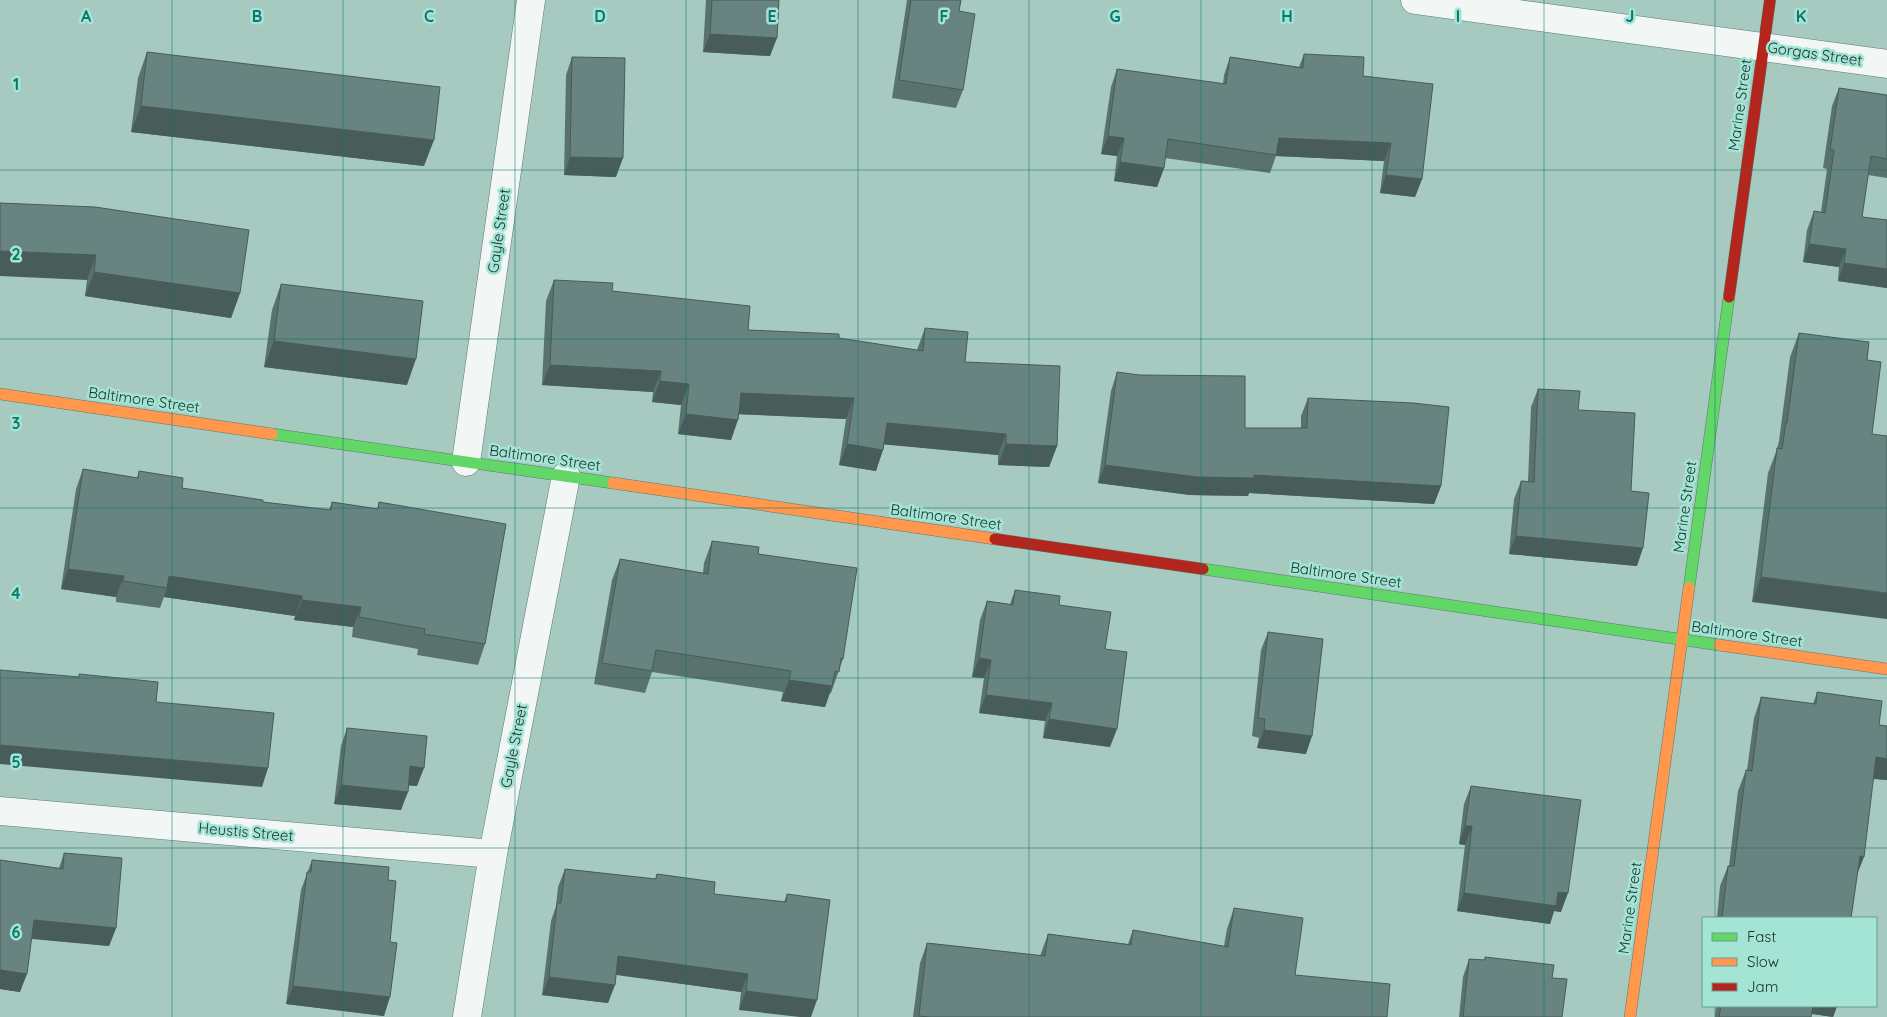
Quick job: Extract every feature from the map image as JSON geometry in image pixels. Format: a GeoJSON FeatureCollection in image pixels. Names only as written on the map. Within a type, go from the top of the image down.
{"type":"FeatureCollection","features":[{"type":"Feature","properties":{"kind":"street","name":"Gayle Street"},"geometry":{"type":"LineString","coordinates":[[466,462],[531,0]]}},
{"type":"Feature","properties":{"kind":"street","name":"Gorgas Street"},"geometry":{"type":"LineString","coordinates":[[1415,0],[1887,64]]}},
{"type":"Feature","properties":{"kind":"street","name":"Marine Street"},"geometry":{"type":"LineString","coordinates":[[1630,1017],[1770,0]]}},
{"type":"Feature","properties":{"kind":"street","name":"Baltimore Street"},"geometry":{"type":"LineString","coordinates":[[0,394],[1887,669]]}},
{"type":"Feature","properties":{"kind":"street","name":"Gayle Street"},"geometry":{"type":"LineString","coordinates":[[467,1017],[493,854],[566,476]]}},
{"type":"Feature","properties":{"kind":"street","name":"Heustis Street"},"geometry":{"type":"LineString","coordinates":[[0,811],[493,854]]}},
{"type":"Feature","properties":{"kind":"building"},"geometry":{"type":"Polygon","coordinates":[[[712,0],[779,0],[777,38],[710,34],[712,0]]]}},
{"type":"Feature","properties":{"kind":"building"},"geometry":{"type":"Polygon","coordinates":[[[911,0],[961,0],[959,11],[975,14],[963,90],[899,80],[911,0]]]}},
{"type":"Feature","properties":{"kind":"building"},"geometry":{"type":"Polygon","coordinates":[[[147,52],[440,87],[434,140],[141,106],[147,52]]]}},
{"type":"Feature","properties":{"kind":"building"},"geometry":{"type":"Polygon","coordinates":[[[1304,54],[1364,57],[1363,76],[1433,84],[1422,179],[1386,175],[1391,143],[1279,138],[1276,155],[1168,139],[1164,168],[1120,162],[1124,138],[1108,136],[1117,69],[1226,84],[1230,57],[1303,68],[1304,54]]]}},
{"type":"Feature","properties":{"kind":"building"},"geometry":{"type":"Polygon","coordinates":[[[572,57],[625,58],[623,158],[570,157],[572,57]]]}},
{"type":"Feature","properties":{"kind":"building"},"geometry":{"type":"Polygon","coordinates":[[[1839,88],[1887,95],[1887,159],[1871,156],[1862,217],[1887,220],[1887,269],[1844,263],[1846,249],[1809,244],[1814,211],[1825,213],[1834,150],[1830,150],[1839,88]]]}},
{"type":"Feature","properties":{"kind":"building"},"geometry":{"type":"Polygon","coordinates":[[[0,203],[95,207],[249,230],[240,293],[94,272],[96,255],[0,251],[0,203]]]}},
{"type":"Feature","properties":{"kind":"building"},"geometry":{"type":"Polygon","coordinates":[[[554,280],[613,283],[612,291],[750,306],[748,330],[839,334],[839,338],[923,351],[925,328],[968,332],[965,362],[1060,366],[1057,446],[1006,444],[1006,434],[887,423],[883,450],[847,444],[854,398],[741,393],[738,420],[686,414],[689,384],[660,381],[661,371],[550,365],[554,280]]]}},
{"type":"Feature","properties":{"kind":"building"},"geometry":{"type":"Polygon","coordinates":[[[281,284],[423,301],[416,359],[274,341],[281,284]]]}},
{"type":"Feature","properties":{"kind":"building"},"geometry":{"type":"Polygon","coordinates":[[[1799,333],[1869,342],[1867,360],[1881,362],[1872,434],[1887,436],[1887,593],[1761,577],[1777,448],[1782,449],[1787,423],[1799,333]]]}},
{"type":"Feature","properties":{"kind":"building"},"geometry":{"type":"Polygon","coordinates":[[[1117,372],[1139,375],[1245,376],[1245,428],[1307,428],[1308,398],[1413,403],[1449,407],[1441,486],[1254,475],[1254,478],[1197,477],[1105,465],[1117,372]]]}},
{"type":"Feature","properties":{"kind":"building"},"geometry":{"type":"Polygon","coordinates":[[[1538,389],[1580,391],[1578,410],[1635,413],[1631,491],[1649,493],[1643,548],[1516,536],[1521,481],[1534,482],[1538,389]]]}},
{"type":"Feature","properties":{"kind":"building"},"geometry":{"type":"Polygon","coordinates":[[[83,469],[138,478],[139,471],[183,478],[182,488],[263,500],[263,502],[331,510],[332,502],[378,509],[379,502],[506,524],[485,644],[424,634],[425,629],[359,617],[361,607],[302,600],[302,596],[169,576],[167,588],[123,581],[124,576],[68,569],[83,469]]]}},
{"type":"Feature","properties":{"kind":"building"},"geometry":{"type":"Polygon","coordinates":[[[712,541],[759,547],[758,554],[857,568],[843,659],[841,658],[839,672],[835,671],[832,686],[789,680],[791,671],[656,650],[652,671],[602,663],[620,559],[708,574],[712,541]]]}},
{"type":"Feature","properties":{"kind":"building"},"geometry":{"type":"Polygon","coordinates":[[[1015,590],[1060,596],[1059,605],[1111,612],[1105,649],[1127,652],[1117,729],[1049,719],[1052,703],[986,695],[991,660],[979,658],[987,601],[1013,605],[1015,590]]]}},
{"type":"Feature","properties":{"kind":"building"},"geometry":{"type":"Polygon","coordinates":[[[1268,632],[1323,639],[1312,736],[1264,730],[1265,719],[1258,718],[1268,632]]]}},
{"type":"Feature","properties":{"kind":"building"},"geometry":{"type":"Polygon","coordinates":[[[0,670],[79,677],[79,674],[158,682],[156,702],[274,713],[268,768],[0,745],[0,670]]]}},
{"type":"Feature","properties":{"kind":"building"},"geometry":{"type":"Polygon","coordinates":[[[1817,692],[1882,701],[1879,725],[1887,726],[1887,759],[1876,757],[1864,857],[1860,856],[1851,917],[1722,917],[1728,866],[1734,866],[1746,770],[1752,771],[1761,697],[1816,704],[1817,692]]]}},
{"type":"Feature","properties":{"kind":"building"},"geometry":{"type":"Polygon","coordinates":[[[347,728],[427,736],[424,768],[410,766],[408,792],[341,785],[347,728]]]}},
{"type":"Feature","properties":{"kind":"building"},"geometry":{"type":"Polygon","coordinates":[[[1471,786],[1581,800],[1568,893],[1558,892],[1556,906],[1464,893],[1472,826],[1465,826],[1471,786]]]}},
{"type":"Feature","properties":{"kind":"building"},"geometry":{"type":"Polygon","coordinates":[[[64,853],[122,858],[116,928],[34,920],[27,974],[0,970],[0,860],[63,869],[64,853]]]}},
{"type":"Feature","properties":{"kind":"building"},"geometry":{"type":"Polygon","coordinates":[[[312,860],[389,867],[388,880],[396,881],[390,942],[397,943],[390,997],[293,986],[307,872],[311,872],[312,860]]]}},
{"type":"Feature","properties":{"kind":"building"},"geometry":{"type":"Polygon","coordinates":[[[565,869],[656,879],[657,874],[715,882],[714,894],[786,902],[787,894],[830,900],[817,1000],[746,991],[748,974],[618,956],[615,985],[549,977],[557,903],[561,903],[565,869]]]}},
{"type":"Feature","properties":{"kind":"building"},"geometry":{"type":"Polygon","coordinates":[[[1234,908],[1303,918],[1295,975],[1390,984],[1387,1017],[919,1016],[927,943],[1045,956],[1048,934],[1131,945],[1133,930],[1228,947],[1234,908]]]}},
{"type":"Feature","properties":{"kind":"building"},"geometry":{"type":"Polygon","coordinates":[[[1485,957],[1554,965],[1552,978],[1567,979],[1562,1017],[1463,1017],[1469,959],[1485,960],[1485,957]]]}},
{"type":"Feature","properties":{"kind":"building"},"geometry":{"type":"Polygon","coordinates":[[[1721,1007],[1813,1007],[1811,1017],[1719,1017],[1721,1007]]]}},
{"type":"Feature","properties":{"kind":"traffic: fast"},"geometry":{"type":"LineString","coordinates":[[1689,588],[1729,297]]}},
{"type":"Feature","properties":{"kind":"traffic: fast"},"geometry":{"type":"LineString","coordinates":[[272,434],[613,483]]}},
{"type":"Feature","properties":{"kind":"traffic: fast"},"geometry":{"type":"LineString","coordinates":[[1203,569],[1719,645]]}},
{"type":"Feature","properties":{"kind":"traffic: slow"},"geometry":{"type":"LineString","coordinates":[[0,394],[272,434]]}},
{"type":"Feature","properties":{"kind":"traffic: slow"},"geometry":{"type":"LineString","coordinates":[[613,483],[995,539]]}},
{"type":"Feature","properties":{"kind":"traffic: slow"},"geometry":{"type":"LineString","coordinates":[[1630,1017],[1689,588]]}},
{"type":"Feature","properties":{"kind":"traffic: slow"},"geometry":{"type":"LineString","coordinates":[[1719,645],[1887,669]]}},
{"type":"Feature","properties":{"kind":"traffic: jam"},"geometry":{"type":"LineString","coordinates":[[1729,297],[1770,0]]}},
{"type":"Feature","properties":{"kind":"traffic: jam"},"geometry":{"type":"LineString","coordinates":[[995,539],[1203,569]]}}]}
